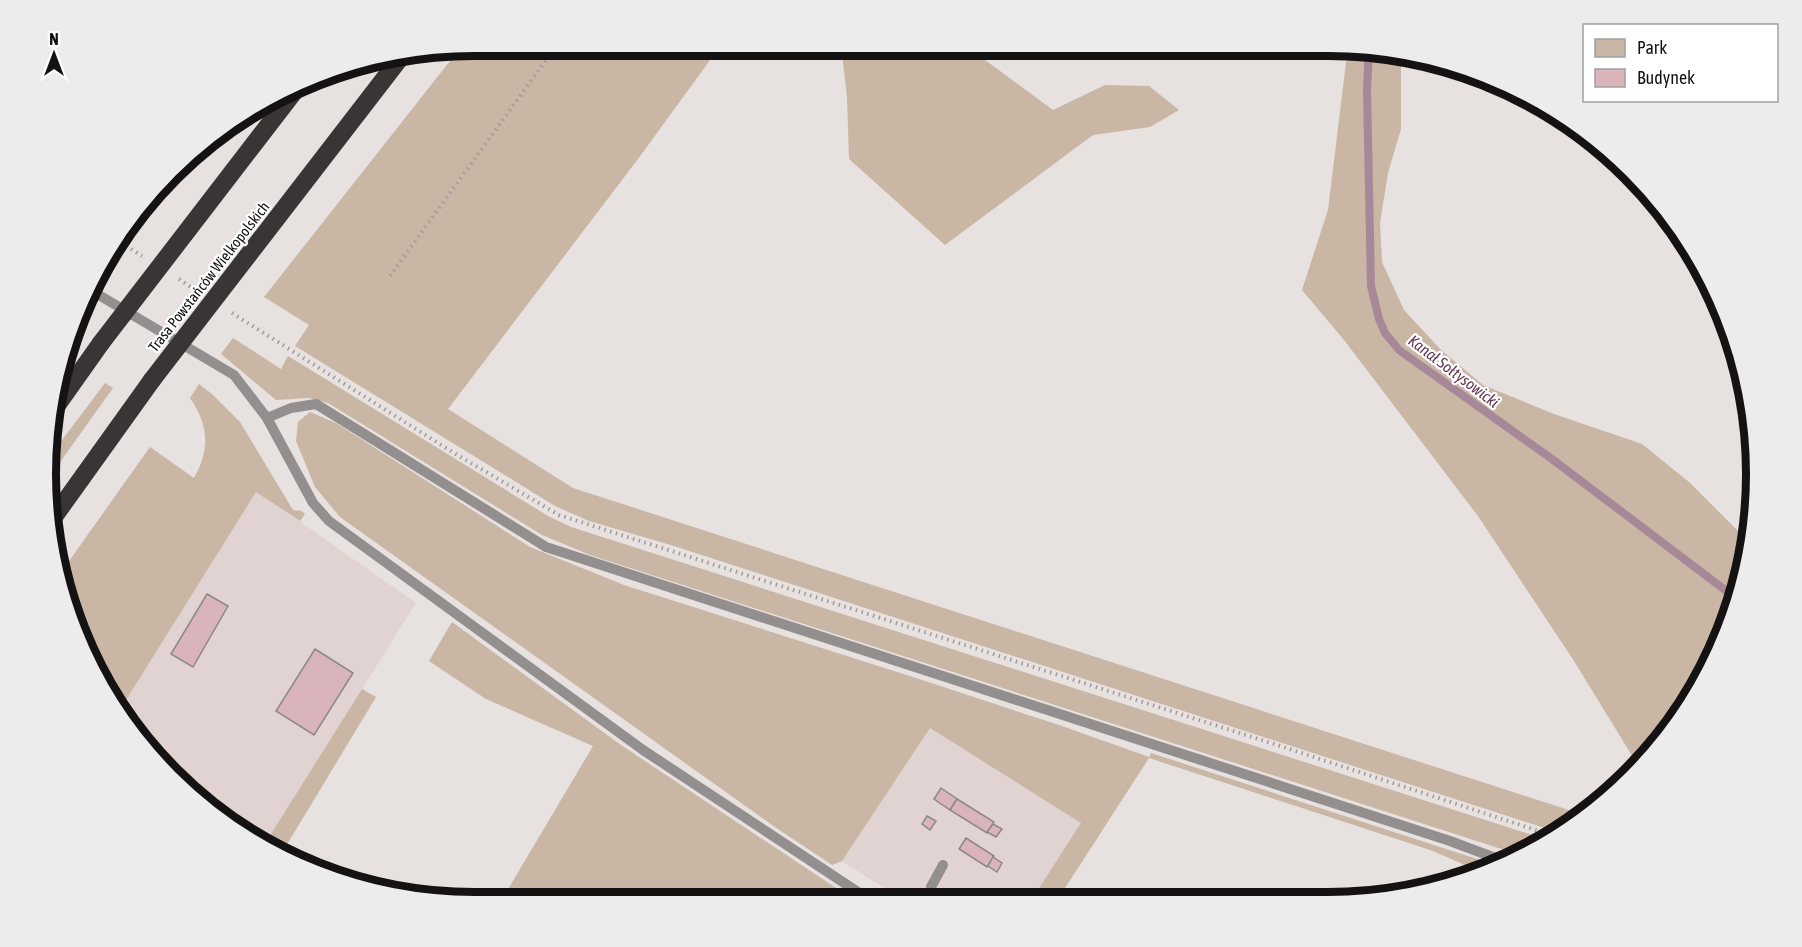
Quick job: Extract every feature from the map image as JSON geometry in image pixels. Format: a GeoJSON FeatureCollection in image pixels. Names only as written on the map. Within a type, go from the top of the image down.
{"type":"FeatureCollection","features":[{"type":"Feature","properties":{"kind":"highway","name":"Trasa Powstańców Wielkopolskich"},"geometry":{"type":"LineString","coordinates":[[57,513],[152,380],[395,63]]}},
{"type":"Feature","properties":{"kind":"highway"},"geometry":{"type":"LineString","coordinates":[[63,396],[101,343],[288,99]]}},
{"type":"Feature","properties":{"kind":"lane"},"geometry":{"type":"LineString","coordinates":[[97,294],[234,375],[267,418],[313,503],[329,521],[643,750],[858,892]]}},
{"type":"Feature","properties":{"kind":"lane"},"geometry":{"type":"LineString","coordinates":[[267,418],[291,408],[316,404],[546,547],[1450,841],[1494,857]]}},
{"type":"Feature","properties":{"kind":"lane"},"geometry":{"type":"LineString","coordinates":[[931,887],[943,865]]}},
{"type":"Feature","properties":{"kind":"path"},"geometry":{"type":"LineString","coordinates":[[390,276],[549,56]]}},
{"type":"Feature","properties":{"kind":"path"},"geometry":{"type":"LineString","coordinates":[[124,244],[144,257]]}},
{"type":"Feature","properties":{"kind":"path"},"geometry":{"type":"LineString","coordinates":[[173,276],[202,294]]}},
{"type":"Feature","properties":{"kind":"path"},"geometry":{"type":"LineString","coordinates":[[231,312],[454,453],[558,515],[1274,744],[1541,833]]}},
{"type":"Feature","properties":{"kind":"shaded area"},"geometry":{"type":"Polygon","coordinates":[[[256,491],[416,603],[269,837],[241,821],[198,788],[159,749],[124,703],[256,491]]]}},
{"type":"Feature","properties":{"kind":"shaded area"},"geometry":{"type":"Polygon","coordinates":[[[930,728],[1082,823],[1037,892],[890,892],[842,861],[930,728]]]}},
{"type":"Feature","properties":{"kind":"green space"},"geometry":{"type":"Polygon","coordinates":[[[454,56],[713,56],[638,159],[448,409],[573,488],[1574,812],[1547,829],[674,546],[589,521],[555,506],[295,346],[309,325],[264,297],[454,56]]]}},
{"type":"Feature","properties":{"kind":"green space"},"geometry":{"type":"Polygon","coordinates":[[[842,56],[980,56],[1053,110],[1105,85],[1149,86],[1179,110],[1150,127],[1093,135],[945,245],[849,159],[847,97],[842,56]]]}},
{"type":"Feature","properties":{"kind":"green space"},"geometry":{"type":"Polygon","coordinates":[[[1347,56],[1401,62],[1401,129],[1388,173],[1380,223],[1382,262],[1404,310],[1441,350],[1483,385],[1554,414],[1642,444],[1689,482],[1742,535],[1724,608],[1703,658],[1676,706],[1634,759],[1574,661],[1478,516],[1344,340],[1302,290],[1328,210],[1347,56]]]}},
{"type":"Feature","properties":{"kind":"green space"},"geometry":{"type":"Polygon","coordinates":[[[233,338],[281,369],[288,356],[548,516],[571,527],[1535,836],[1507,851],[590,555],[542,535],[328,403],[309,398],[276,400],[221,354],[233,338]]]}},
{"type":"Feature","properties":{"kind":"green space"},"geometry":{"type":"Polygon","coordinates":[[[105,383],[113,388],[56,468],[56,448],[105,383]]]}},
{"type":"Feature","properties":{"kind":"green space"},"geometry":{"type":"Polygon","coordinates":[[[199,384],[240,422],[293,510],[302,511],[305,514],[300,521],[256,492],[124,703],[87,633],[66,565],[150,447],[194,478],[203,457],[205,438],[201,418],[190,398],[199,384]]]}},
{"type":"Feature","properties":{"kind":"green space"},"geometry":{"type":"Polygon","coordinates":[[[310,412],[336,423],[530,547],[624,585],[916,678],[1149,757],[1151,753],[1484,861],[1469,867],[1433,851],[1149,758],[1063,892],[1037,892],[1081,823],[930,728],[842,861],[832,865],[772,825],[340,517],[315,487],[296,441],[298,422],[310,412]]]}},
{"type":"Feature","properties":{"kind":"green space"},"geometry":{"type":"Polygon","coordinates":[[[452,622],[621,745],[842,892],[506,892],[593,746],[486,699],[429,661],[452,622]]]}},
{"type":"Feature","properties":{"kind":"green space"},"geometry":{"type":"Polygon","coordinates":[[[362,689],[376,697],[286,846],[269,837],[362,689]]]}},
{"type":"Feature","properties":{"kind":"building"},"geometry":{"type":"Polygon","coordinates":[[[207,594],[228,606],[193,667],[171,654],[207,594]]]}},
{"type":"Feature","properties":{"kind":"building"},"geometry":{"type":"Polygon","coordinates":[[[315,649],[353,673],[314,735],[276,711],[315,649]]]}},
{"type":"Feature","properties":{"kind":"building"},"geometry":{"type":"Polygon","coordinates":[[[941,788],[957,799],[950,810],[934,799],[941,788]]]}},
{"type":"Feature","properties":{"kind":"building"},"geometry":{"type":"Polygon","coordinates":[[[957,799],[994,822],[987,833],[950,810],[957,799]]]}},
{"type":"Feature","properties":{"kind":"building"},"geometry":{"type":"Polygon","coordinates":[[[927,816],[936,821],[930,830],[922,824],[927,816]]]}},
{"type":"Feature","properties":{"kind":"building"},"geometry":{"type":"Polygon","coordinates":[[[993,824],[1002,829],[996,837],[987,832],[993,824]]]}},
{"type":"Feature","properties":{"kind":"building"},"geometry":{"type":"Polygon","coordinates":[[[966,838],[994,856],[987,867],[959,849],[966,838]]]}},
{"type":"Feature","properties":{"kind":"building"},"geometry":{"type":"Polygon","coordinates":[[[993,857],[1002,863],[997,872],[988,866],[993,857]]]}},
{"type":"Feature","properties":{"kind":"waterway","name":"Kanał Sołtysowicki"},"geometry":{"type":"LineString","coordinates":[[1369,57],[1367,90],[1371,286],[1385,333],[1399,350],[1552,459],[1729,593]]}}]}
